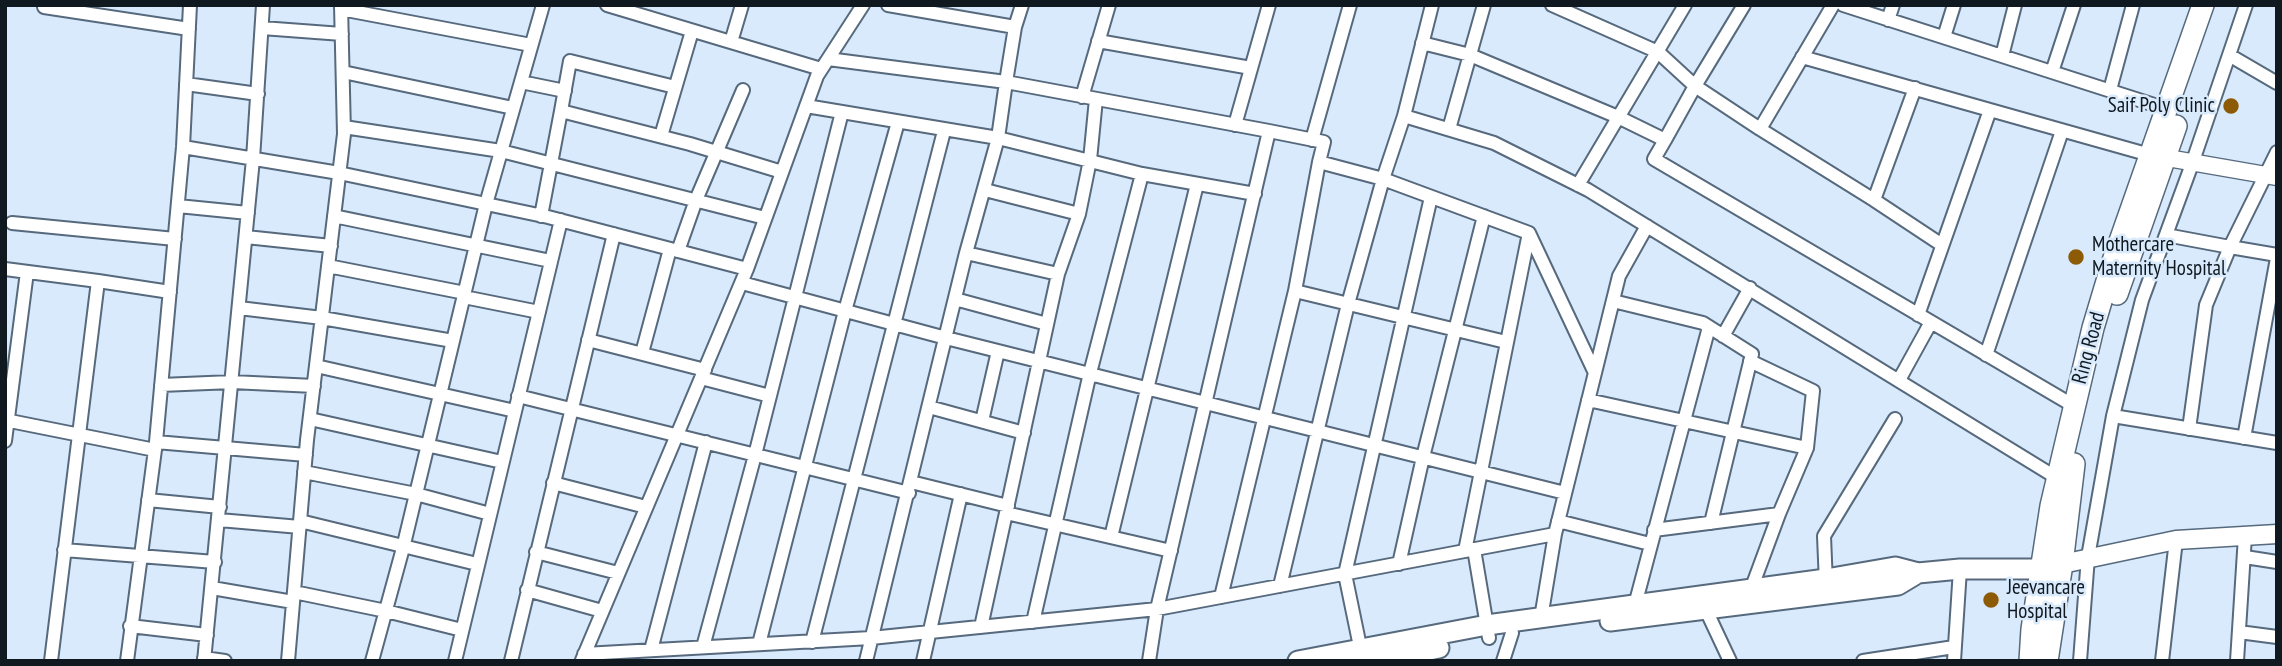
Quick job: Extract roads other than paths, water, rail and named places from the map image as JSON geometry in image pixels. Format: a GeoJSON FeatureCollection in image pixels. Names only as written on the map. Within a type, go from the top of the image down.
{"type":"FeatureCollection","features":[{"type":"Feature","properties":{"kind":"highway","name":"Ring Road"},"geometry":{"type":"LineString","coordinates":[[2030,661],[2032,629],[2053,566],[2090,391],[2157,157],[2167,109],[2203,5]]}},
{"type":"Feature","properties":{"kind":"highway","name":"Ring Road"},"geometry":{"type":"LineString","coordinates":[[2047,661],[2053,566],[2051,506],[2074,407],[2113,261],[2217,5]]}},
{"type":"Feature","properties":{"kind":"main road"},"geometry":{"type":"LineString","coordinates":[[1298,661],[1367,657],[1541,618],[1635,605],[1826,587],[1898,585],[1918,573],[2053,566],[2176,541],[2277,534]]}},
{"type":"Feature","properties":{"kind":"main road"},"geometry":{"type":"LineString","coordinates":[[1488,631],[1512,633],[1706,610],[1749,596]]}},
{"type":"Feature","properties":{"kind":"street"},"geometry":{"type":"LineString","coordinates":[[127,661],[155,446],[170,292],[183,147],[190,5]]}},
{"type":"Feature","properties":{"kind":"street"},"geometry":{"type":"LineString","coordinates":[[225,661],[204,660],[246,237],[263,5]]}},
{"type":"Feature","properties":{"kind":"street"},"geometry":{"type":"LineString","coordinates":[[372,661],[403,548],[486,204],[543,5]]}},
{"type":"Feature","properties":{"kind":"street"},"geometry":{"type":"LineString","coordinates":[[607,5],[731,43],[825,64],[1006,82],[1324,142],[1295,291],[1221,597]]}},
{"type":"Feature","properties":{"kind":"street"},"geometry":{"type":"LineString","coordinates":[[731,43],[742,5]]}},
{"type":"Feature","properties":{"kind":"street"},"geometry":{"type":"LineString","coordinates":[[863,5],[825,64],[806,106],[747,269],[583,657],[651,650],[871,638],[1157,609],[1469,550],[1557,527],[1650,544]]}},
{"type":"Feature","properties":{"kind":"street"},"geometry":{"type":"LineString","coordinates":[[888,5],[1014,27]]}},
{"type":"Feature","properties":{"kind":"street"},"geometry":{"type":"LineString","coordinates":[[866,661],[966,253],[998,138],[1014,27],[1022,5]]}},
{"type":"Feature","properties":{"kind":"street"},"geometry":{"type":"LineString","coordinates":[[1082,97],[1109,5]]}},
{"type":"Feature","properties":{"kind":"street"},"geometry":{"type":"LineString","coordinates":[[1235,125],[1269,5]]}},
{"type":"Feature","properties":{"kind":"street"},"geometry":{"type":"LineString","coordinates":[[1312,140],[1350,5]]}},
{"type":"Feature","properties":{"kind":"street"},"geometry":{"type":"LineString","coordinates":[[1280,586],[1348,304],[1383,179],[1404,116],[1432,5]]}},
{"type":"Feature","properties":{"kind":"street"},"geometry":{"type":"LineString","coordinates":[[1449,129],[1484,5]]}},
{"type":"Feature","properties":{"kind":"street"},"geometry":{"type":"LineString","coordinates":[[1552,5],[1658,52],[1695,86],[1942,246]]}},
{"type":"Feature","properties":{"kind":"street"},"geometry":{"type":"LineString","coordinates":[[1578,185],[1685,5]]}},
{"type":"Feature","properties":{"kind":"street"},"geometry":{"type":"LineString","coordinates":[[1760,129],[1833,5]]}},
{"type":"Feature","properties":{"kind":"street"},"geometry":{"type":"LineString","coordinates":[[1843,5],[2167,109]]}},
{"type":"Feature","properties":{"kind":"street"},"geometry":{"type":"LineString","coordinates":[[1888,20],[1893,5]]}},
{"type":"Feature","properties":{"kind":"street"},"geometry":{"type":"LineString","coordinates":[[1944,37],[1954,5]]}},
{"type":"Feature","properties":{"kind":"street"},"geometry":{"type":"LineString","coordinates":[[2002,56],[2015,5]]}},
{"type":"Feature","properties":{"kind":"street"},"geometry":{"type":"LineString","coordinates":[[2052,72],[2074,5]]}},
{"type":"Feature","properties":{"kind":"street"},"geometry":{"type":"LineString","coordinates":[[2110,90],[2133,5]]}},
{"type":"Feature","properties":{"kind":"street"},"geometry":{"type":"LineString","coordinates":[[2080,661],[2088,557],[2113,416],[2142,300],[2246,5]]}},
{"type":"Feature","properties":{"kind":"street"},"geometry":{"type":"LineString","coordinates":[[1742,6],[1654,159],[2074,407]]}},
{"type":"Feature","properties":{"kind":"street"},"geometry":{"type":"LineString","coordinates":[[44,7],[189,29]]}},
{"type":"Feature","properties":{"kind":"street"},"geometry":{"type":"LineString","coordinates":[[288,661],[304,472],[344,127],[341,7],[531,45]]}},
{"type":"Feature","properties":{"kind":"street"},"geometry":{"type":"LineString","coordinates":[[262,28],[342,34]]}},
{"type":"Feature","properties":{"kind":"street"},"geometry":{"type":"LineString","coordinates":[[661,136],[692,31]]}},
{"type":"Feature","properties":{"kind":"street"},"geometry":{"type":"LineString","coordinates":[[1098,41],[1251,68]]}},
{"type":"Feature","properties":{"kind":"street"},"geometry":{"type":"LineString","coordinates":[[1422,43],[1471,55],[1618,117],[1665,140]]}},
{"type":"Feature","properties":{"kind":"street"},"geometry":{"type":"LineString","coordinates":[[2229,55],[2277,83]]}},
{"type":"Feature","properties":{"kind":"street"},"geometry":{"type":"LineString","coordinates":[[1802,57],[2157,157],[2271,177]]}},
{"type":"Feature","properties":{"kind":"street"},"geometry":{"type":"LineString","coordinates":[[541,216],[570,61],[675,87]]}},
{"type":"Feature","properties":{"kind":"street"},"geometry":{"type":"LineString","coordinates":[[343,72],[513,108]]}},
{"type":"Feature","properties":{"kind":"street"},"geometry":{"type":"LineString","coordinates":[[520,82],[565,91]]}},
{"type":"Feature","properties":{"kind":"street"},"geometry":{"type":"LineString","coordinates":[[186,84],[258,94]]}},
{"type":"Feature","properties":{"kind":"street"},"geometry":{"type":"LineString","coordinates":[[1874,200],[1915,88]]}},
{"type":"Feature","properties":{"kind":"street"},"geometry":{"type":"LineString","coordinates":[[642,353],[674,250],[743,90]]}},
{"type":"Feature","properties":{"kind":"street"},"geometry":{"type":"LineString","coordinates":[[981,627],[1058,274],[1079,214],[1090,160],[1096,99]]}},
{"type":"Feature","properties":{"kind":"street"},"geometry":{"type":"LineString","coordinates":[[806,106],[998,138],[1142,174],[1255,194]]}},
{"type":"Feature","properties":{"kind":"street"},"geometry":{"type":"LineString","coordinates":[[1918,315],[1990,110]]}},
{"type":"Feature","properties":{"kind":"street"},"geometry":{"type":"LineString","coordinates":[[561,111],[661,136],[782,172]]}},
{"type":"Feature","properties":{"kind":"street"},"geometry":{"type":"LineString","coordinates":[[703,647],[796,298],[842,112]]}},
{"type":"Feature","properties":{"kind":"street"},"geometry":{"type":"LineString","coordinates":[[1404,116],[1494,143],[1578,185],[2057,478]]}},
{"type":"Feature","properties":{"kind":"street"},"geometry":{"type":"LineString","coordinates":[[759,644],[845,311],[898,122]]}},
{"type":"Feature","properties":{"kind":"street"},"geometry":{"type":"LineString","coordinates":[[344,127],[550,162],[765,218]]}},
{"type":"Feature","properties":{"kind":"street"},"geometry":{"type":"LineString","coordinates":[[812,642],[944,131]]}},
{"type":"Feature","properties":{"kind":"street"},"geometry":{"type":"LineString","coordinates":[[1149,661],[1157,609],[1269,131]]}},
{"type":"Feature","properties":{"kind":"street"},"geometry":{"type":"LineString","coordinates":[[1986,355],[2062,131]]}},
{"type":"Feature","properties":{"kind":"street"},"geometry":{"type":"LineString","coordinates":[[183,147],[339,173],[561,220],[747,269]]}},
{"type":"Feature","properties":{"kind":"street"},"geometry":{"type":"LineString","coordinates":[[2189,429],[2206,305],[2230,247],[2271,177],[2277,152]]}},
{"type":"Feature","properties":{"kind":"street"},"geometry":{"type":"LineString","coordinates":[[1320,162],[1383,179],[1529,233],[1595,373]]}},
{"type":"Feature","properties":{"kind":"street"},"geometry":{"type":"LineString","coordinates":[[1033,622],[1090,373],[1142,174]]}},
{"type":"Feature","properties":{"kind":"street"},"geometry":{"type":"LineString","coordinates":[[1111,537],[1197,184]]}},
{"type":"Feature","properties":{"kind":"street"},"geometry":{"type":"LineString","coordinates":[[985,190],[1079,214]]}},
{"type":"Feature","properties":{"kind":"street"},"geometry":{"type":"LineString","coordinates":[[1367,657],[1345,574],[1431,197]]}},
{"type":"Feature","properties":{"kind":"street"},"geometry":{"type":"LineString","coordinates":[[178,205],[248,213]]}},
{"type":"Feature","properties":{"kind":"street"},"geometry":{"type":"LineString","coordinates":[[334,216],[551,261]]}},
{"type":"Feature","properties":{"kind":"street"},"geometry":{"type":"LineString","coordinates":[[1399,564],[1484,216]]}},
{"type":"Feature","properties":{"kind":"street"},"geometry":{"type":"LineString","coordinates":[[455,661],[561,220]]}},
{"type":"Feature","properties":{"kind":"street"},"geometry":{"type":"LineString","coordinates":[[12,223],[175,239]]}},
{"type":"Feature","properties":{"kind":"street"},"geometry":{"type":"LineString","coordinates":[[1541,618],[1557,527],[1619,276],[1647,226]]}},
{"type":"Feature","properties":{"kind":"street"},"geometry":{"type":"LineString","coordinates":[[1488,631],[1469,550],[1479,471],[1529,233]]}},
{"type":"Feature","properties":{"kind":"street"},"geometry":{"type":"LineString","coordinates":[[510,661],[614,234]]}},
{"type":"Feature","properties":{"kind":"street"},"geometry":{"type":"LineString","coordinates":[[2166,235],[2277,256],[2244,438]]}},
{"type":"Feature","properties":{"kind":"street"},"geometry":{"type":"LineString","coordinates":[[246,237],[331,246]]}},
{"type":"Feature","properties":{"kind":"street"},"geometry":{"type":"LineString","coordinates":[[966,253],[1058,274]]}},
{"type":"Feature","properties":{"kind":"street"},"geometry":{"type":"LineString","coordinates":[[328,266],[539,312]]}},
{"type":"Feature","properties":{"kind":"street"},"geometry":{"type":"LineString","coordinates":[[5,269],[170,292]]}},
{"type":"Feature","properties":{"kind":"street"},"geometry":{"type":"LineString","coordinates":[[5,441],[27,272]]}},
{"type":"Feature","properties":{"kind":"street"},"geometry":{"type":"LineString","coordinates":[[51,661],[98,281]]}},
{"type":"Feature","properties":{"kind":"street"},"geometry":{"type":"LineString","coordinates":[[741,283],[946,338],[1565,493]]}},
{"type":"Feature","properties":{"kind":"street"},"geometry":{"type":"LineString","coordinates":[[1723,336],[1749,288]]}},
{"type":"Feature","properties":{"kind":"street"},"geometry":{"type":"LineString","coordinates":[[1295,291],[1506,342]]}},
{"type":"Feature","properties":{"kind":"street"},"geometry":{"type":"LineString","coordinates":[[955,299],[1047,324]]}},
{"type":"Feature","properties":{"kind":"street"},"geometry":{"type":"LineString","coordinates":[[1613,301],[1703,323],[1752,354],[1710,523]]}},
{"type":"Feature","properties":{"kind":"street"},"geometry":{"type":"LineString","coordinates":[[239,308],[322,318],[453,341]]}},
{"type":"Feature","properties":{"kind":"street"},"geometry":{"type":"LineString","coordinates":[[1899,380],[1931,323]]}},
{"type":"Feature","properties":{"kind":"street"},"geometry":{"type":"LineString","coordinates":[[1635,605],[1709,327]]}},
{"type":"Feature","properties":{"kind":"street"},"geometry":{"type":"LineString","coordinates":[[589,340],[642,353],[770,396]]}},
{"type":"Feature","properties":{"kind":"street"},"geometry":{"type":"LineString","coordinates":[[982,421],[999,351]]}},
{"type":"Feature","properties":{"kind":"street"},"geometry":{"type":"LineString","coordinates":[[1749,596],[1807,448],[1813,391],[1751,361]]}},
{"type":"Feature","properties":{"kind":"street"},"geometry":{"type":"LineString","coordinates":[[316,366],[515,411]]}},
{"type":"Feature","properties":{"kind":"street"},"geometry":{"type":"LineString","coordinates":[[161,384],[232,382],[314,386]]}},
{"type":"Feature","properties":{"kind":"street"},"geometry":{"type":"LineString","coordinates":[[518,396],[853,479],[961,494],[1056,524],[1171,551]]}},
{"type":"Feature","properties":{"kind":"street"},"geometry":{"type":"LineString","coordinates":[[1588,400],[1807,448]]}},
{"type":"Feature","properties":{"kind":"street"},"geometry":{"type":"LineString","coordinates":[[929,407],[1024,433]]}},
{"type":"Feature","properties":{"kind":"street"},"geometry":{"type":"LineString","coordinates":[[2113,416],[2277,443]]}},
{"type":"Feature","properties":{"kind":"street"},"geometry":{"type":"LineString","coordinates":[[310,419],[502,462]]}},
{"type":"Feature","properties":{"kind":"street"},"geometry":{"type":"LineString","coordinates":[[1826,587],[1824,536],[1895,419]]}},
{"type":"Feature","properties":{"kind":"street"},"geometry":{"type":"LineString","coordinates":[[7,421],[155,446],[306,455]]}},
{"type":"Feature","properties":{"kind":"street"},"geometry":{"type":"LineString","coordinates":[[651,650],[706,442]]}},
{"type":"Feature","properties":{"kind":"street"},"geometry":{"type":"LineString","coordinates":[[304,472],[416,494],[489,514]]}},
{"type":"Feature","properties":{"kind":"street"},"geometry":{"type":"LineString","coordinates":[[553,483],[646,507]]}},
{"type":"Feature","properties":{"kind":"street"},"geometry":{"type":"LineString","coordinates":[[923,661],[961,494]]}},
{"type":"Feature","properties":{"kind":"street"},"geometry":{"type":"LineString","coordinates":[[148,500],[219,514],[300,524],[477,564]]}},
{"type":"Feature","properties":{"kind":"street"},"geometry":{"type":"LineString","coordinates":[[1654,530],[1779,514]]}},
{"type":"Feature","properties":{"kind":"street"},"geometry":{"type":"LineString","coordinates":[[2237,661],[2245,536]]}},
{"type":"Feature","properties":{"kind":"street"},"geometry":{"type":"LineString","coordinates":[[2162,661],[2176,541]]}},
{"type":"Feature","properties":{"kind":"street"},"geometry":{"type":"LineString","coordinates":[[64,550],[215,562]]}},
{"type":"Feature","properties":{"kind":"street"},"geometry":{"type":"LineString","coordinates":[[536,552],[618,573]]}},
{"type":"Feature","properties":{"kind":"street"},"geometry":{"type":"LineString","coordinates":[[2245,557],[2277,562]]}},
{"type":"Feature","properties":{"kind":"street"},"geometry":{"type":"LineString","coordinates":[[1954,661],[1960,569]]}},
{"type":"Feature","properties":{"kind":"street"},"geometry":{"type":"LineString","coordinates":[[212,588],[386,611],[462,630]]}},
{"type":"Feature","properties":{"kind":"street"},"geometry":{"type":"LineString","coordinates":[[527,590],[602,611]]}},
{"type":"Feature","properties":{"kind":"street"},"geometry":{"type":"LineString","coordinates":[[1706,610],[1730,661]]}},
{"type":"Feature","properties":{"kind":"street"},"geometry":{"type":"LineString","coordinates":[[131,626],[207,635]]}},
{"type":"Feature","properties":{"kind":"street"},"geometry":{"type":"LineString","coordinates":[[2239,632],[2277,637]]}},
{"type":"Feature","properties":{"kind":"street"},"geometry":{"type":"LineString","coordinates":[[1503,661],[1512,633]]}},
{"type":"Feature","properties":{"kind":"street"},"geometry":{"type":"LineString","coordinates":[[1863,661],[1954,646]]}},
{"type":"Feature","properties":{"kind":"place","name":"Saif Poly Clinic"},"geometry":{"type":"Point","coordinates":[2231,106]}},
{"type":"Feature","properties":{"kind":"place","name":"Mothercare Maternity Hospital"},"geometry":{"type":"Point","coordinates":[2076,257]}},
{"type":"Feature","properties":{"kind":"place","name":"Jeevancare Hospital"},"geometry":{"type":"Point","coordinates":[1991,600]}}]}
